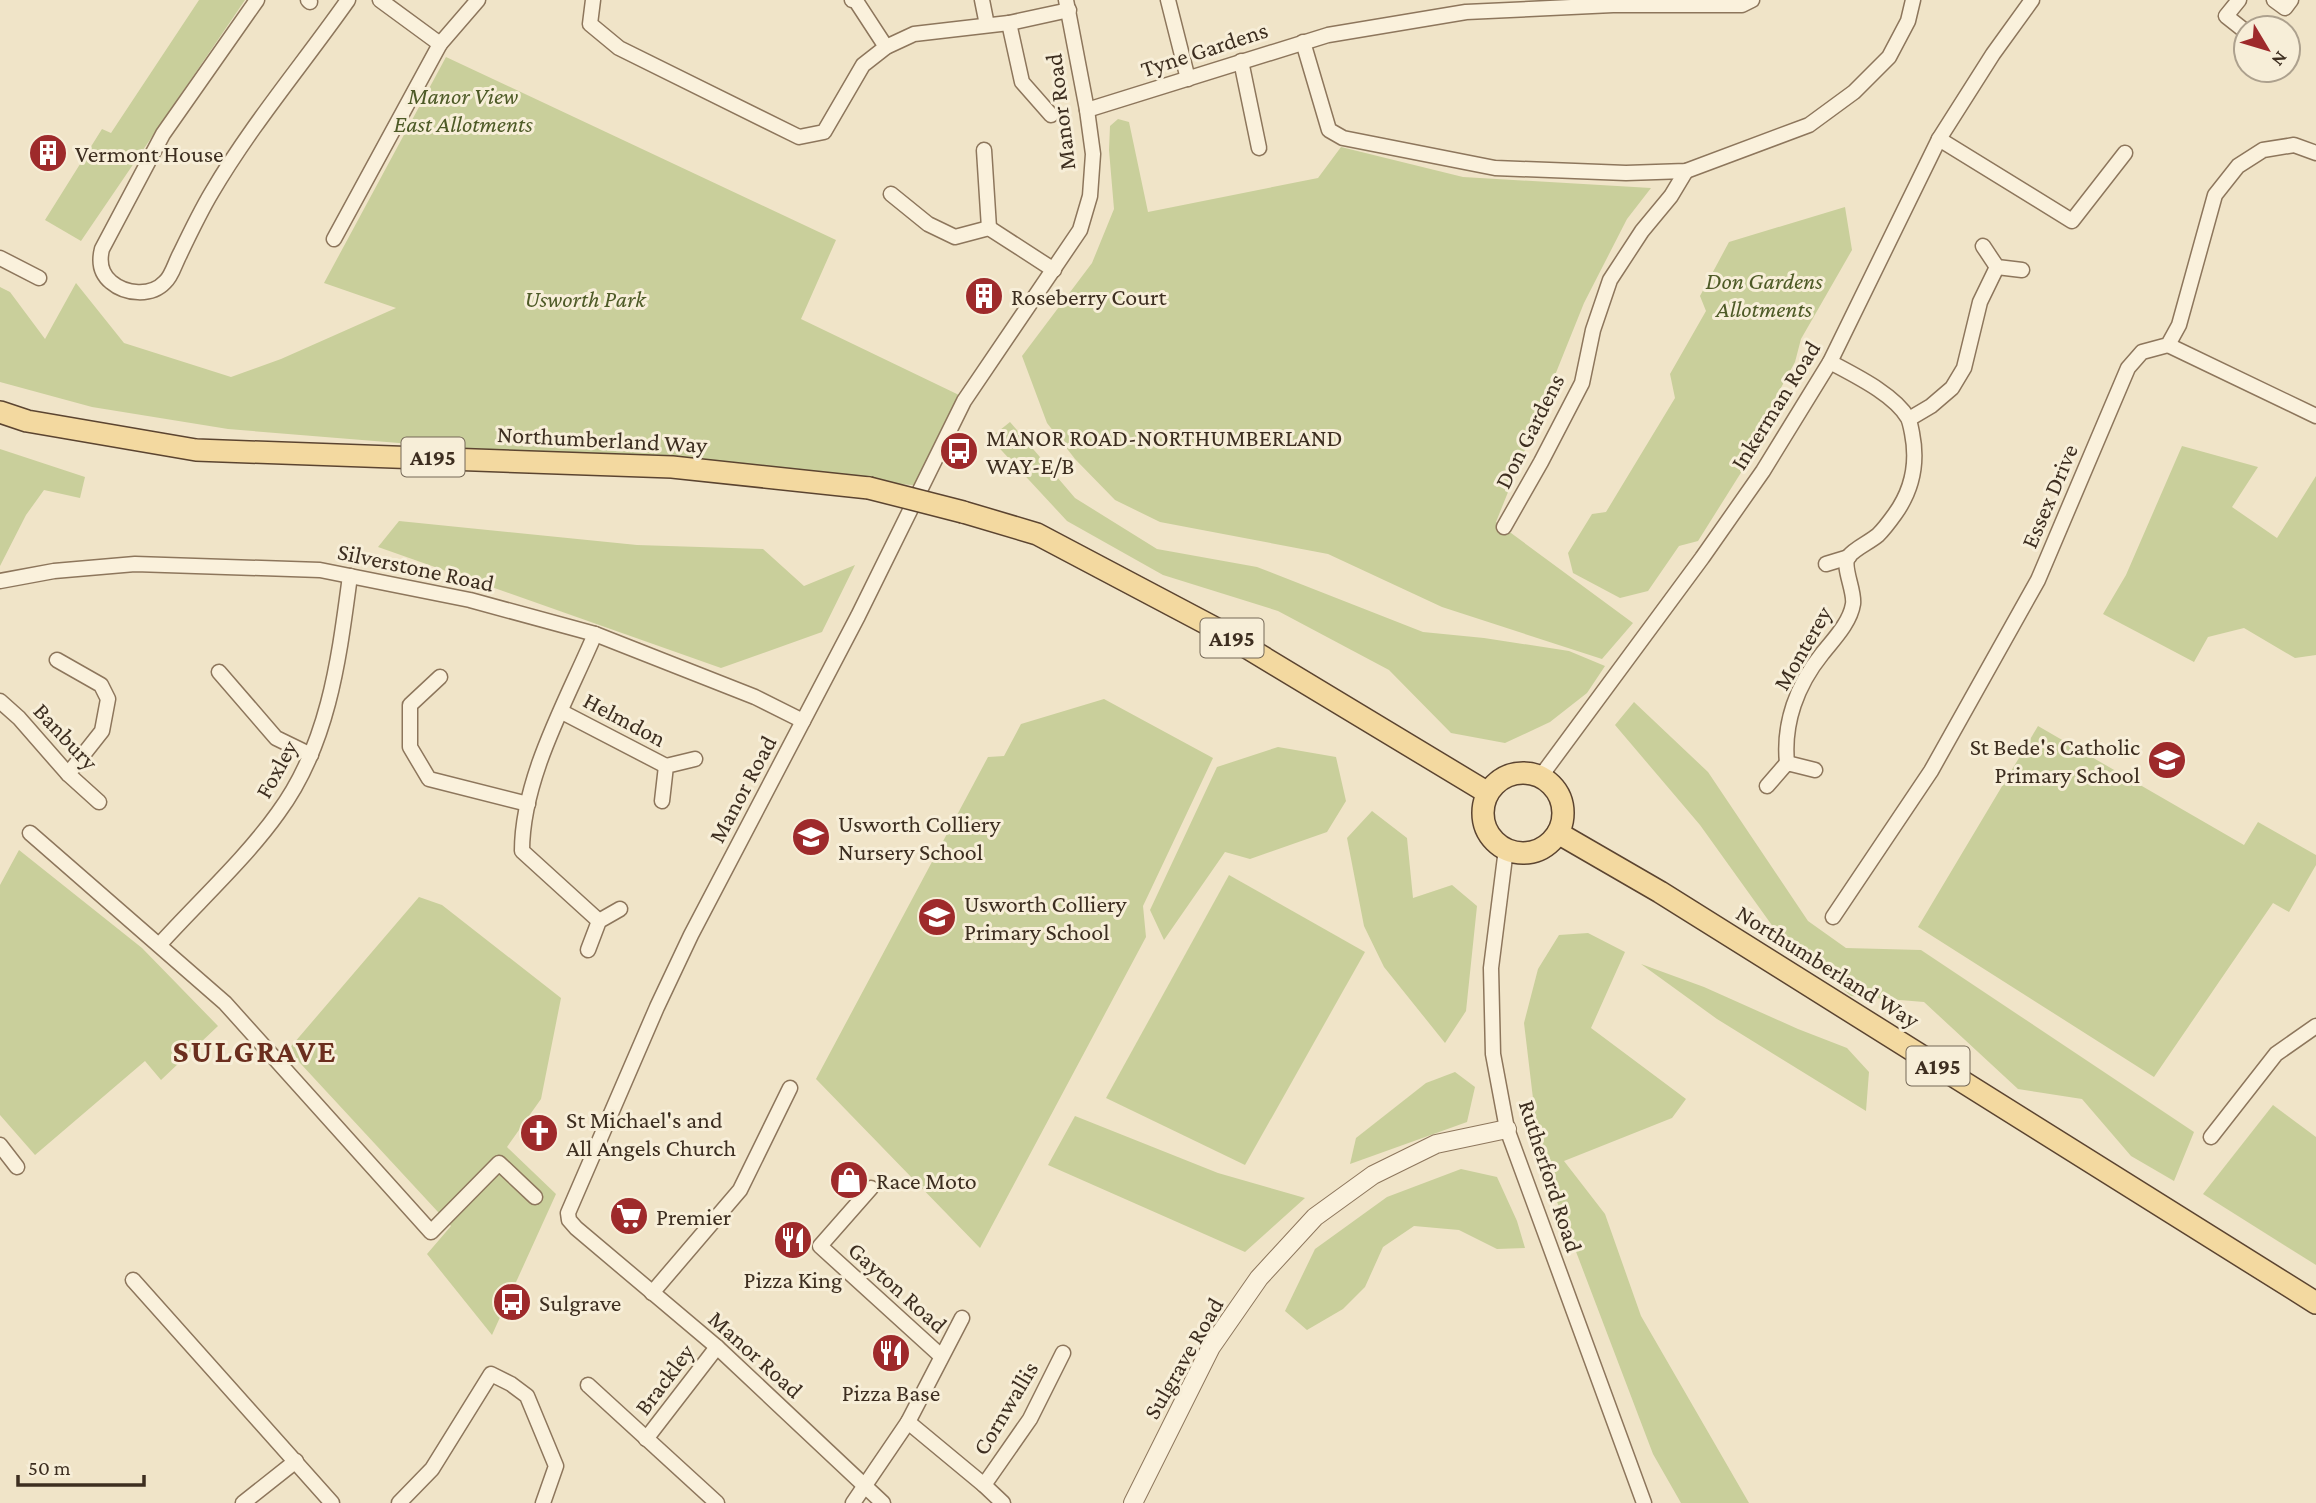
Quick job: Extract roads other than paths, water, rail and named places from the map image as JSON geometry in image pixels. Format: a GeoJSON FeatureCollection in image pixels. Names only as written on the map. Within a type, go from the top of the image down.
{"type":"FeatureCollection","features":[{"type":"Feature","properties":{"kind":"main road","name":"Northumberland Way"},"geometry":{"type":"LineString","coordinates":[[0,412],[27,421],[195,450],[378,454],[673,467],[869,488],[963,512],[1037,534],[1213,626],[1488,793]]}},
{"type":"Feature","properties":{"kind":"main road"},"geometry":{"type":"LineString","coordinates":[[1523,772],[1541,776],[1552,784],[1560,795],[1564,809],[1558,833],[1549,844],[1537,851],[1523,853],[1506,849],[1494,841],[1487,830],[1483,816],[1488,793],[1497,782],[1509,775],[1523,772]]}},
{"type":"Feature","properties":{"kind":"main road","name":"Northumberland Way"},"geometry":{"type":"LineString","coordinates":[[1558,833],[1660,892],[2316,1303]]}},
{"type":"Feature","properties":{"kind":"street"},"geometry":{"type":"LineString","coordinates":[[257,0],[163,134],[102,248],[99,262],[105,277],[126,291],[142,292],[155,289],[166,282],[194,225],[232,160],[348,0]]}},
{"type":"Feature","properties":{"kind":"street"},"geometry":{"type":"LineString","coordinates":[[380,0],[440,44]]}},
{"type":"Feature","properties":{"kind":"street"},"geometry":{"type":"LineString","coordinates":[[334,239],[440,44],[478,0]]}},
{"type":"Feature","properties":{"kind":"street"},"geometry":{"type":"LineString","coordinates":[[593,0],[590,24],[619,48],[799,136],[824,132],[863,65],[886,47],[914,34],[1009,23],[1068,5]]}},
{"type":"Feature","properties":{"kind":"street"},"geometry":{"type":"LineString","coordinates":[[852,0],[856,1],[886,47]]}},
{"type":"Feature","properties":{"kind":"street"},"geometry":{"type":"LineString","coordinates":[[982,0],[988,25]]}},
{"type":"Feature","properties":{"kind":"street"},"geometry":{"type":"LineString","coordinates":[[1170,0],[1188,79]]}},
{"type":"Feature","properties":{"kind":"street","name":"Tyne Gardens"},"geometry":{"type":"LineString","coordinates":[[1087,110],[1328,35],[1466,12],[1613,5],[1742,5],[1752,0]]}},
{"type":"Feature","properties":{"kind":"street"},"geometry":{"type":"LineString","coordinates":[[1303,42],[1329,130],[1343,138],[1495,168],[1626,173],[1686,171],[1809,125],[1854,92],[1889,57],[1908,21],[1913,0]]}},
{"type":"Feature","properties":{"kind":"street","name":"Inkerman Road"},"geometry":{"type":"LineString","coordinates":[[1541,776],[1763,471],[1830,362],[1939,139],[1993,54],[2032,0]]}},
{"type":"Feature","properties":{"kind":"street"},"geometry":{"type":"LineString","coordinates":[[2232,21],[2225,16],[2239,0]]}},
{"type":"Feature","properties":{"kind":"street"},"geometry":{"type":"LineString","coordinates":[[2274,0],[2285,8],[2291,0]]}},
{"type":"Feature","properties":{"kind":"street","name":"Manor Road"},"geometry":{"type":"LineString","coordinates":[[883,1503],[717,1347],[576,1228],[569,1220],[568,1213],[662,995],[691,935],[900,533],[964,401],[1080,230],[1090,196],[1093,154],[1068,5]]}},
{"type":"Feature","properties":{"kind":"street"},"geometry":{"type":"LineString","coordinates":[[1009,23],[1023,82],[1051,115]]}},
{"type":"Feature","properties":{"kind":"street"},"geometry":{"type":"LineString","coordinates":[[1241,61],[1259,148]]}},
{"type":"Feature","properties":{"kind":"street"},"geometry":{"type":"LineString","coordinates":[[1939,139],[2073,220],[2125,153]]}},
{"type":"Feature","properties":{"kind":"street"},"geometry":{"type":"LineString","coordinates":[[2316,153],[2294,145],[2263,150],[2238,166],[2216,195],[2179,325],[2168,345],[2316,416]]}},
{"type":"Feature","properties":{"kind":"street"},"geometry":{"type":"LineString","coordinates":[[984,150],[989,228]]}},
{"type":"Feature","properties":{"kind":"street","name":"Don Gardens"},"geometry":{"type":"LineString","coordinates":[[1504,527],[1582,383],[1593,330],[1610,280],[1686,171]]}},
{"type":"Feature","properties":{"kind":"street"},"geometry":{"type":"LineString","coordinates":[[891,194],[928,225],[956,237],[989,228],[1054,270]]}},
{"type":"Feature","properties":{"kind":"street"},"geometry":{"type":"LineString","coordinates":[[1983,246],[1997,267],[2022,270]]}},
{"type":"Feature","properties":{"kind":"street"},"geometry":{"type":"LineString","coordinates":[[0,257],[39,278]]}},
{"type":"Feature","properties":{"kind":"street"},"geometry":{"type":"LineString","coordinates":[[1909,419],[1931,406],[1952,388],[1964,368],[1980,302],[1997,267]]}},
{"type":"Feature","properties":{"kind":"street","name":"Essex Drive"},"geometry":{"type":"LineString","coordinates":[[1833,917],[1931,771],[2038,580],[2128,368],[2142,352],[2168,345]]}},
{"type":"Feature","properties":{"kind":"street"},"geometry":{"type":"LineString","coordinates":[[1826,564],[1849,557],[1880,533],[1908,494],[1916,451],[1909,419],[1897,406],[1866,382],[1830,362]]}},
{"type":"Feature","properties":{"kind":"street","name":"Monterey"},"geometry":{"type":"LineString","coordinates":[[1787,763],[1787,730],[1800,688],[1814,664],[1846,622],[1853,604],[1852,586],[1846,565],[1849,557]]}},
{"type":"Feature","properties":{"kind":"street","name":"Silverstone Road"},"geometry":{"type":"LineString","coordinates":[[0,581],[54,571],[135,564],[320,570],[470,600],[595,634],[755,697],[803,721]]}},
{"type":"Feature","properties":{"kind":"street","name":"Foxley"},"geometry":{"type":"LineString","coordinates":[[160,944],[278,814],[294,789],[311,755],[332,686],[350,576]]}},
{"type":"Feature","properties":{"kind":"street","name":"Helmdon"},"geometry":{"type":"LineString","coordinates":[[595,634],[538,766],[528,804],[522,851],[599,921]]}},
{"type":"Feature","properties":{"kind":"street"},"geometry":{"type":"LineString","coordinates":[[57,660],[101,685],[108,699],[102,731],[68,774]]}},
{"type":"Feature","properties":{"kind":"street"},"geometry":{"type":"LineString","coordinates":[[219,672],[276,738],[311,755]]}},
{"type":"Feature","properties":{"kind":"street"},"geometry":{"type":"LineString","coordinates":[[440,677],[410,705],[410,747],[429,779],[528,804]]}},
{"type":"Feature","properties":{"kind":"street","name":"Banbury"},"geometry":{"type":"LineString","coordinates":[[0,701],[19,718],[68,774],[99,802]]}},
{"type":"Feature","properties":{"kind":"street","name":"Helmdon"},"geometry":{"type":"LineString","coordinates":[[562,712],[666,766],[695,759]]}},
{"type":"Feature","properties":{"kind":"street"},"geometry":{"type":"LineString","coordinates":[[1768,786],[1787,763],[1815,770]]}},
{"type":"Feature","properties":{"kind":"street","name":"Helmdon"},"geometry":{"type":"LineString","coordinates":[[662,802],[666,766]]}},
{"type":"Feature","properties":{"kind":"street"},"geometry":{"type":"LineString","coordinates":[[30,833],[225,1003],[431,1232],[499,1163],[535,1197]]}},
{"type":"Feature","properties":{"kind":"street","name":"Rutherford Road"},"geometry":{"type":"LineString","coordinates":[[1506,849],[1491,968],[1493,1054],[1507,1129],[1644,1503]]}},
{"type":"Feature","properties":{"kind":"street"},"geometry":{"type":"LineString","coordinates":[[588,950],[599,921],[620,909]]}},
{"type":"Feature","properties":{"kind":"street"},"geometry":{"type":"LineString","coordinates":[[2211,1137],[2276,1054],[2316,1026]]}},
{"type":"Feature","properties":{"kind":"street"},"geometry":{"type":"LineString","coordinates":[[652,1293],[740,1190],[790,1088]]}},
{"type":"Feature","properties":{"kind":"street","name":"Sulgrave Road"},"geometry":{"type":"LineString","coordinates":[[1133,1503],[1211,1347],[1259,1278],[1315,1217],[1373,1175],[1436,1144],[1507,1129]]}},
{"type":"Feature","properties":{"kind":"street"},"geometry":{"type":"LineString","coordinates":[[0,1145],[17,1167]]}},
{"type":"Feature","properties":{"kind":"street","name":"Gayton Road"},"geometry":{"type":"LineString","coordinates":[[871,1188],[820,1246],[941,1356]]}},
{"type":"Feature","properties":{"kind":"street"},"geometry":{"type":"LineString","coordinates":[[134,1280],[332,1503]]}},
{"type":"Feature","properties":{"kind":"street","name":"Gayton Road"},"geometry":{"type":"LineString","coordinates":[[853,1503],[908,1422],[962,1318]]}},
{"type":"Feature","properties":{"kind":"street","name":"Brackley"},"geometry":{"type":"LineString","coordinates":[[646,1439],[717,1347]]}},
{"type":"Feature","properties":{"kind":"street","name":"Cornwallis"},"geometry":{"type":"LineString","coordinates":[[984,1485],[1030,1419],[1063,1353]]}},
{"type":"Feature","properties":{"kind":"street"},"geometry":{"type":"LineString","coordinates":[[399,1503],[432,1469],[491,1374],[527,1396],[556,1466],[543,1503]]}},
{"type":"Feature","properties":{"kind":"street","name":"Brackley"},"geometry":{"type":"LineString","coordinates":[[588,1385],[717,1503]]}},
{"type":"Feature","properties":{"kind":"street","name":"Cornwallis"},"geometry":{"type":"LineString","coordinates":[[908,1422],[1003,1503]]}},
{"type":"Feature","properties":{"kind":"street"},"geometry":{"type":"LineString","coordinates":[[243,1503],[296,1461]]}},
{"type":"Feature","properties":{"kind":"place","name":"Vermont House"},"geometry":{"type":"Point","coordinates":[48,153]}},
{"type":"Feature","properties":{"kind":"place","name":"Roseberry Court"},"geometry":{"type":"Point","coordinates":[984,296]}},
{"type":"Feature","properties":{"kind":"place","name":"MANOR ROAD-NORTHUMBERLAND WAY-E/B"},"geometry":{"type":"Point","coordinates":[959,451]}},
{"type":"Feature","properties":{"kind":"place","name":"St Bede's Catholic Primary School"},"geometry":{"type":"Point","coordinates":[2167,760]}},
{"type":"Feature","properties":{"kind":"place","name":"Usworth Colliery Nursery School"},"geometry":{"type":"Point","coordinates":[811,837]}},
{"type":"Feature","properties":{"kind":"place","name":"Usworth Colliery Primary School"},"geometry":{"type":"Point","coordinates":[937,917]}},
{"type":"Feature","properties":{"kind":"place","name":"St Michael's and All Angels Church"},"geometry":{"type":"Point","coordinates":[539,1133]}},
{"type":"Feature","properties":{"kind":"place","name":"Race Moto"},"geometry":{"type":"Point","coordinates":[849,1180]}},
{"type":"Feature","properties":{"kind":"place","name":"Premier"},"geometry":{"type":"Point","coordinates":[629,1216]}},
{"type":"Feature","properties":{"kind":"place","name":"Pizza King"},"geometry":{"type":"Point","coordinates":[793,1240]}},
{"type":"Feature","properties":{"kind":"place","name":"Sulgrave"},"geometry":{"type":"Point","coordinates":[512,1302]}},
{"type":"Feature","properties":{"kind":"place","name":"Pizza Base"},"geometry":{"type":"Point","coordinates":[891,1353]}},
{"type":"Feature","properties":{"kind":"district","name":"SULGRAVE"},"geometry":{"type":"Point","coordinates":[255,1051]}},
{"type":"Feature","properties":{"kind":"park label","name":"Manor View East Allotments"},"geometry":{"type":"Point","coordinates":[463,109]}},
{"type":"Feature","properties":{"kind":"park label","name":"Don Gardens Allotments"},"geometry":{"type":"Point","coordinates":[1764,294]}},
{"type":"Feature","properties":{"kind":"park label","name":"Usworth Park"},"geometry":{"type":"Point","coordinates":[585,298]}}]}
